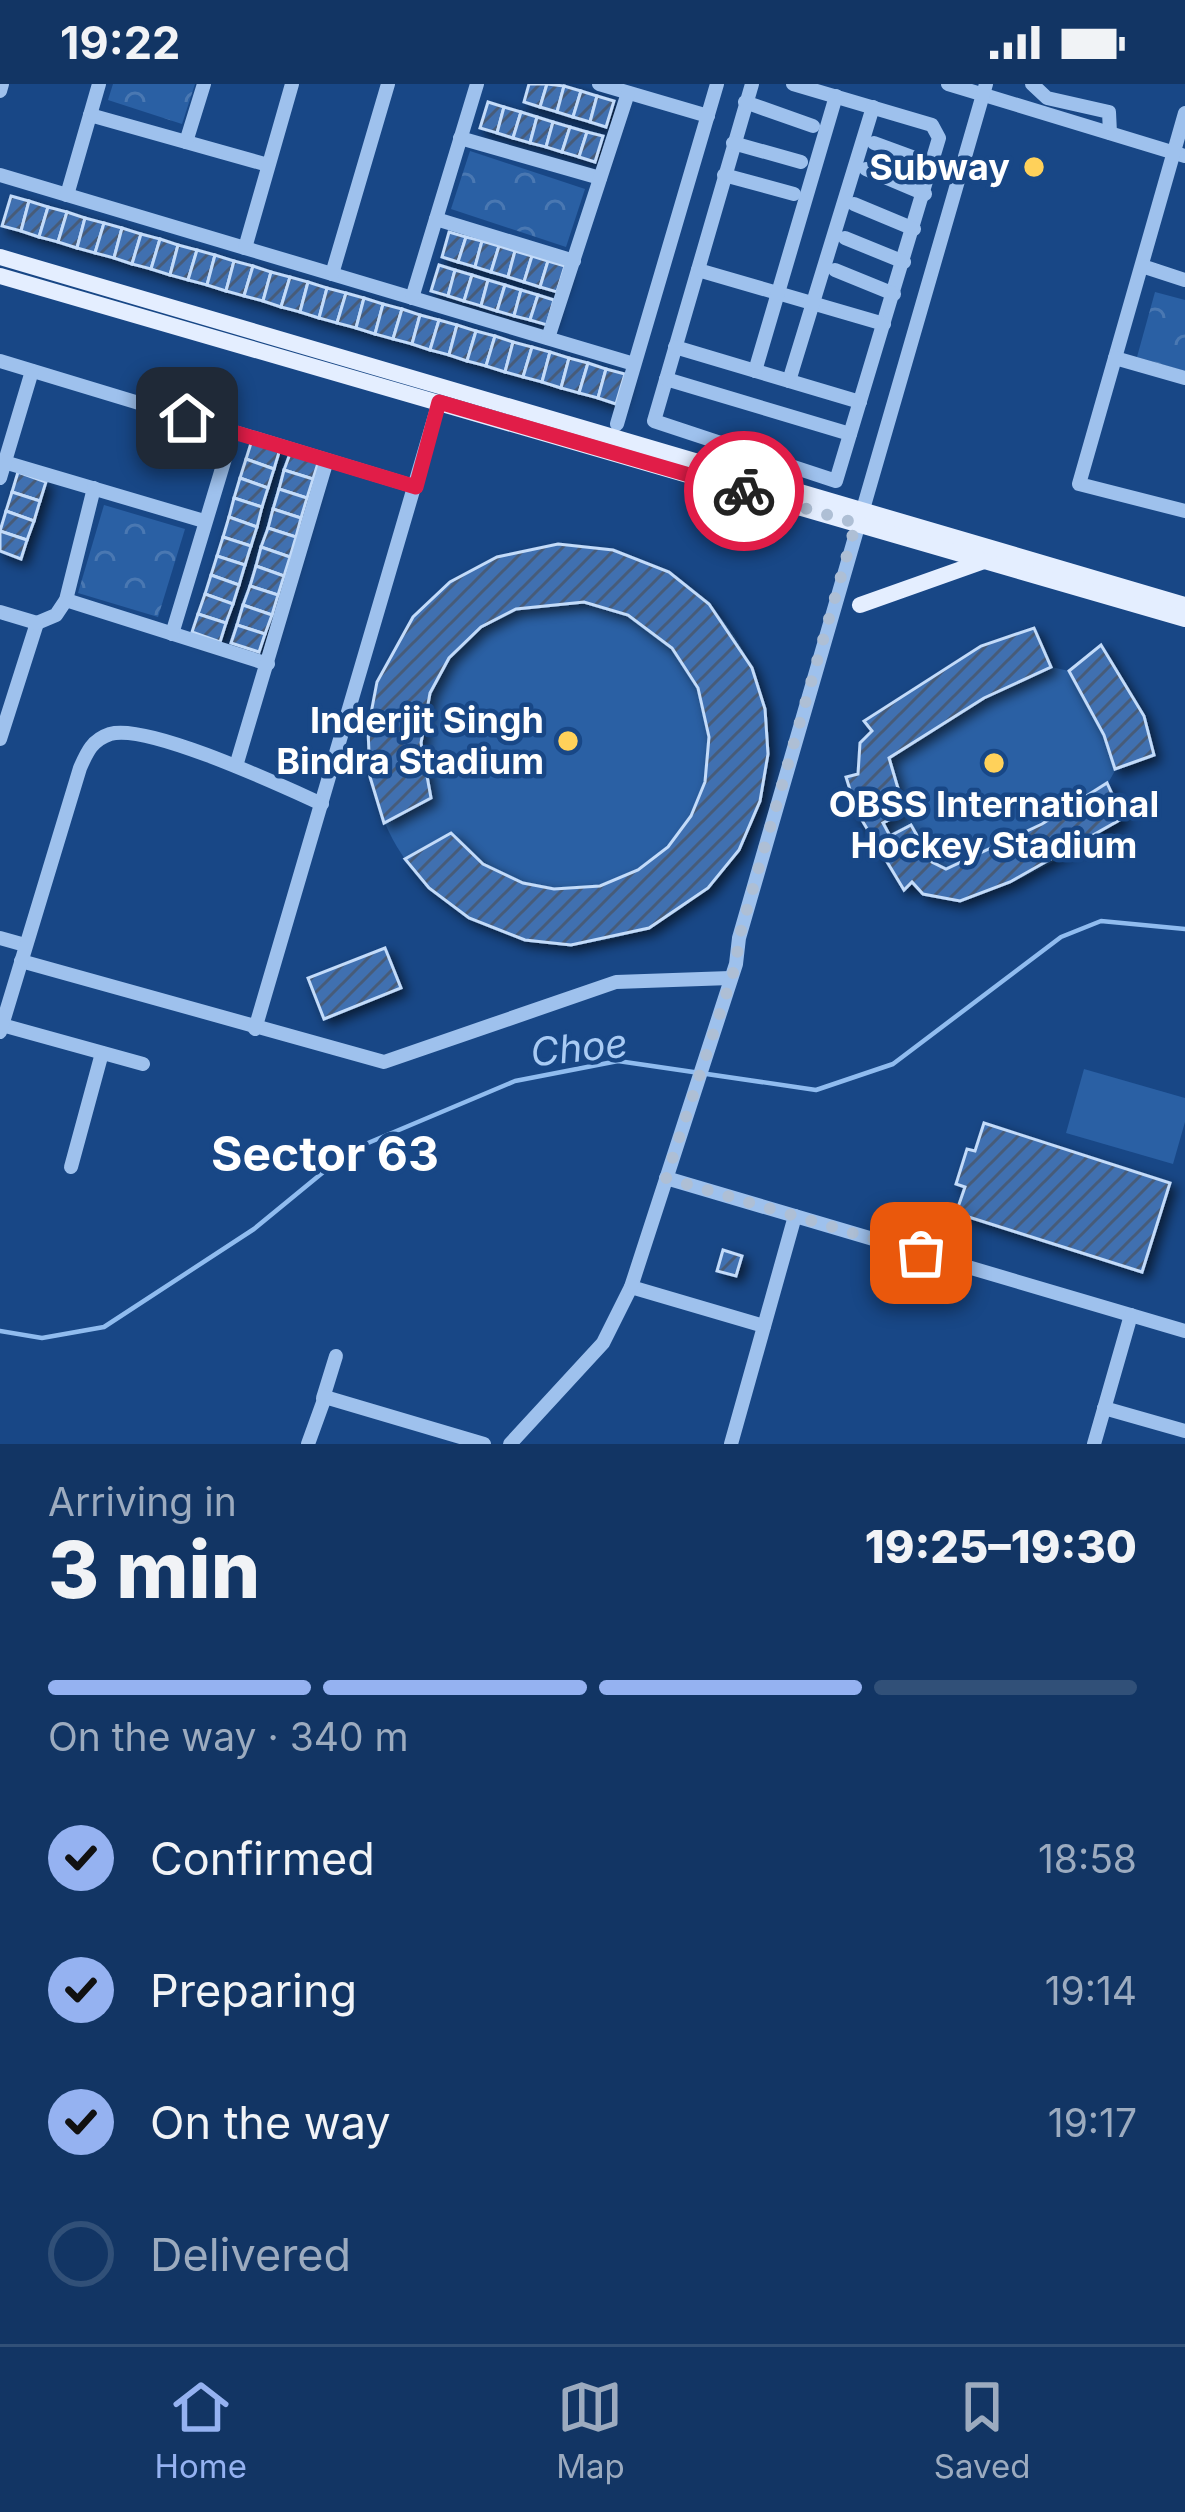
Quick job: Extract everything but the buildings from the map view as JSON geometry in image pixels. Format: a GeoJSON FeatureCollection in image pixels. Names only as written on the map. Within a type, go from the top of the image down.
{"type":"FeatureCollection","features":[{"type":"Feature","properties":{"kind":"main road"},"geometry":{"type":"LineString","coordinates":[[0,257],[1185,619]]}},
{"type":"Feature","properties":{"kind":"main road"},"geometry":{"type":"LineString","coordinates":[[0,276],[439,402],[1185,605]]}},
{"type":"Feature","properties":{"kind":"main road"},"geometry":{"type":"LineString","coordinates":[[860,605],[985,560]]}},
{"type":"Feature","properties":{"kind":"street"},"geometry":{"type":"LineString","coordinates":[[67,195],[99,84]]}},
{"type":"Feature","properties":{"kind":"street"},"geometry":{"type":"LineString","coordinates":[[186,142],[204,84]]}},
{"type":"Feature","properties":{"kind":"street"},"geometry":{"type":"LineString","coordinates":[[245,248],[292,84]]}},
{"type":"Feature","properties":{"kind":"street"},"geometry":{"type":"LineString","coordinates":[[332,274],[388,84]]}},
{"type":"Feature","properties":{"kind":"street"},"geometry":{"type":"LineString","coordinates":[[412,298],[477,84]]}},
{"type":"Feature","properties":{"kind":"street"},"geometry":{"type":"LineString","coordinates":[[598,84],[709,116]]}},
{"type":"Feature","properties":{"kind":"street"},"geometry":{"type":"LineString","coordinates":[[617,424],[718,84]]}},
{"type":"Feature","properties":{"kind":"street"},"geometry":{"type":"LineString","coordinates":[[752,84],[654,421],[836,481],[940,146],[932,125],[793,84]]}},
{"type":"Feature","properties":{"kind":"street"},"geometry":{"type":"LineString","coordinates":[[948,84],[984,89],[1179,154]]}},
{"type":"Feature","properties":{"kind":"street"},"geometry":{"type":"LineString","coordinates":[[1032,84],[1047,98],[1108,112],[1110,133]]}},
{"type":"Feature","properties":{"kind":"street"},"geometry":{"type":"LineString","coordinates":[[510,1444],[603,1342],[632,1287],[730,978],[984,89]]}},
{"type":"Feature","properties":{"kind":"street"},"geometry":{"type":"LineString","coordinates":[[548,338],[628,93]]}},
{"type":"Feature","properties":{"kind":"street"},"geometry":{"type":"LineString","coordinates":[[755,371],[836,96]]}},
{"type":"Feature","properties":{"kind":"street"},"geometry":{"type":"LineString","coordinates":[[745,103],[813,126]]}},
{"type":"Feature","properties":{"kind":"street"},"geometry":{"type":"LineString","coordinates":[[789,381],[873,107]]}},
{"type":"Feature","properties":{"kind":"street"},"geometry":{"type":"LineString","coordinates":[[1185,113],[1179,154],[1079,484],[1185,511]]}},
{"type":"Feature","properties":{"kind":"street"},"geometry":{"type":"LineString","coordinates":[[90,115],[268,165]]}},
{"type":"Feature","properties":{"kind":"street"},"geometry":{"type":"LineString","coordinates":[[460,138],[600,178]]}},
{"type":"Feature","properties":{"kind":"street"},"geometry":{"type":"LineString","coordinates":[[734,143],[800,162]]}},
{"type":"Feature","properties":{"kind":"street"},"geometry":{"type":"LineString","coordinates":[[874,143],[934,165]]}},
{"type":"Feature","properties":{"kind":"street"},"geometry":{"type":"LineString","coordinates":[[866,169],[925,194]]}},
{"type":"Feature","properties":{"kind":"street"},"geometry":{"type":"LineString","coordinates":[[0,175],[634,364]]}},
{"type":"Feature","properties":{"kind":"street"},"geometry":{"type":"LineString","coordinates":[[724,176],[794,194]]}},
{"type":"Feature","properties":{"kind":"street"},"geometry":{"type":"LineString","coordinates":[[854,204],[914,229]]}},
{"type":"Feature","properties":{"kind":"street"},"geometry":{"type":"LineString","coordinates":[[436,219],[574,261]]}},
{"type":"Feature","properties":{"kind":"street"},"geometry":{"type":"LineString","coordinates":[[845,238],[904,262]]}},
{"type":"Feature","properties":{"kind":"street"},"geometry":{"type":"LineString","coordinates":[[1142,266],[1185,280]]}},
{"type":"Feature","properties":{"kind":"street"},"geometry":{"type":"LineString","coordinates":[[698,270],[813,303],[910,340]]}},
{"type":"Feature","properties":{"kind":"street"},"geometry":{"type":"LineString","coordinates":[[835,270],[894,294]]}},
{"type":"Feature","properties":{"kind":"street"},"geometry":{"type":"LineString","coordinates":[[675,347],[860,402]]}},
{"type":"Feature","properties":{"kind":"street"},"geometry":{"type":"LineString","coordinates":[[1115,358],[1185,379]]}},
{"type":"Feature","properties":{"kind":"street"},"geometry":{"type":"LineString","coordinates":[[0,361],[416,487]]}},
{"type":"Feature","properties":{"kind":"street"},"geometry":{"type":"LineString","coordinates":[[32,371],[2,470],[94,488],[204,521]]}},
{"type":"Feature","properties":{"kind":"street"},"geometry":{"type":"LineString","coordinates":[[666,379],[850,434]]}},
{"type":"Feature","properties":{"kind":"street"},"geometry":{"type":"LineString","coordinates":[[254,1029],[439,402]]}},
{"type":"Feature","properties":{"kind":"street"},"geometry":{"type":"LineString","coordinates":[[172,634],[233,432]]}},
{"type":"Feature","properties":{"kind":"street"},"geometry":{"type":"LineString","coordinates":[[236,766],[327,460]]}},
{"type":"Feature","properties":{"kind":"street"},"geometry":{"type":"LineString","coordinates":[[0,612],[37,623],[56,615],[66,600],[94,488]]}},
{"type":"Feature","properties":{"kind":"street"},"geometry":{"type":"LineString","coordinates":[[66,600],[268,664]]}},
{"type":"Feature","properties":{"kind":"street"},"geometry":{"type":"LineString","coordinates":[[0,740],[37,623]]}},
{"type":"Feature","properties":{"kind":"street"},"geometry":{"type":"LineString","coordinates":[[143,1064],[1,1029],[80,768],[98,739],[115,732],[136,735],[236,766],[322,804]]}},
{"type":"Feature","properties":{"kind":"street"},"geometry":{"type":"LineString","coordinates":[[0,938],[25,945]]}},
{"type":"Feature","properties":{"kind":"street"},"geometry":{"type":"LineString","coordinates":[[21,961],[254,1029],[393,1061],[616,982],[730,978]]}},
{"type":"Feature","properties":{"kind":"street"},"geometry":{"type":"LineString","coordinates":[[71,1167],[102,1053]]}},
{"type":"Feature","properties":{"kind":"street"},"geometry":{"type":"LineString","coordinates":[[666,1178],[1185,1331]]}},
{"type":"Feature","properties":{"kind":"street"},"geometry":{"type":"LineString","coordinates":[[731,1444],[796,1216]]}},
{"type":"Feature","properties":{"kind":"street"},"geometry":{"type":"LineString","coordinates":[[632,1287],[764,1326]]}},
{"type":"Feature","properties":{"kind":"street"},"geometry":{"type":"LineString","coordinates":[[1094,1444],[1131,1315]]}},
{"type":"Feature","properties":{"kind":"street"},"geometry":{"type":"LineString","coordinates":[[308,1444],[336,1357]]}},
{"type":"Feature","properties":{"kind":"street"},"geometry":{"type":"LineString","coordinates":[[323,1398],[484,1444]]}},
{"type":"Feature","properties":{"kind":"street"},"geometry":{"type":"LineString","coordinates":[[1104,1408],[1185,1431]]}},
{"type":"Feature","properties":{"kind":"green space"},"geometry":{"type":"Polygon","coordinates":[[[113,84],[195,84],[182,124],[108,100],[113,84]]]}},
{"type":"Feature","properties":{"kind":"green space"},"geometry":{"type":"Polygon","coordinates":[[[470,151],[585,189],[566,247],[451,209],[470,151]]]}},
{"type":"Feature","properties":{"kind":"green space"},"geometry":{"type":"Polygon","coordinates":[[[1155,292],[1185,300],[1185,371],[1137,357],[1155,292]]]}},
{"type":"Feature","properties":{"kind":"green space"},"geometry":{"type":"Polygon","coordinates":[[[104,505],[185,529],[158,617],[78,593],[104,505]]]}},
{"type":"Feature","properties":{"kind":"green space","name":"Inderjit Singh Bindra Stadium"},"geometry":{"type":"Polygon","coordinates":[[[568,546],[607,550],[644,561],[709,604],[752,669],[763,706],[767,745],[763,784],[752,821],[709,886],[644,929],[607,940],[568,944],[529,940],[492,929],[427,886],[384,821],[373,784],[369,745],[373,706],[384,669],[427,604],[492,561],[529,550],[568,546]]]}},
{"type":"Feature","properties":{"kind":"green space","name":"OBSS International Hockey Stadium"},"geometry":{"type":"Polygon","coordinates":[[[1034,628],[1051,667],[1069,671],[1101,645],[1144,716],[1154,755],[1116,769],[1108,783],[1123,818],[1049,864],[988,892],[959,898],[933,895],[913,883],[904,890],[857,812],[846,777],[858,774],[860,743],[871,731],[864,721],[981,646],[1034,628]]]}},
{"type":"Feature","properties":{"kind":"green space"},"geometry":{"type":"Polygon","coordinates":[[[1084,1069],[1185,1098],[1185,1122],[1173,1164],[1066,1133],[1084,1069]]]}},
{"type":"Feature","properties":{"kind":"waterway","name":"Choe"},"geometry":{"type":"LineString","coordinates":[[0,1331],[42,1338],[104,1327],[254,1229],[349,1151],[515,1081],[618,1061],[816,1090],[893,1064],[1061,937],[1101,921],[1185,929]]}},
{"type":"Feature","properties":{"kind":"way so far"},"geometry":{"type":"LineString","coordinates":[[744,491],[856,523],[739,938],[736,964],[666,1178],[921,1253]]}},
{"type":"Feature","properties":{"kind":"place","name":"Subway"},"geometry":{"type":"Point","coordinates":[1034,167]}},
{"type":"Feature","properties":{"kind":"place","name":"Inderjit Singh Bindra Stadium"},"geometry":{"type":"Point","coordinates":[568,741]}},
{"type":"Feature","properties":{"kind":"place","name":"OBSS International Hockey Stadium"},"geometry":{"type":"Point","coordinates":[994,763]}},
{"type":"Feature","properties":{"kind":"district","name":"Sector 63"},"geometry":{"type":"Point","coordinates":[325,1153]}},
{"type":"Feature","properties":{"kind":"route"},"geometry":{"type":"LineString","coordinates":[[187,418],[416,487],[439,402],[744,491]]}}]}
